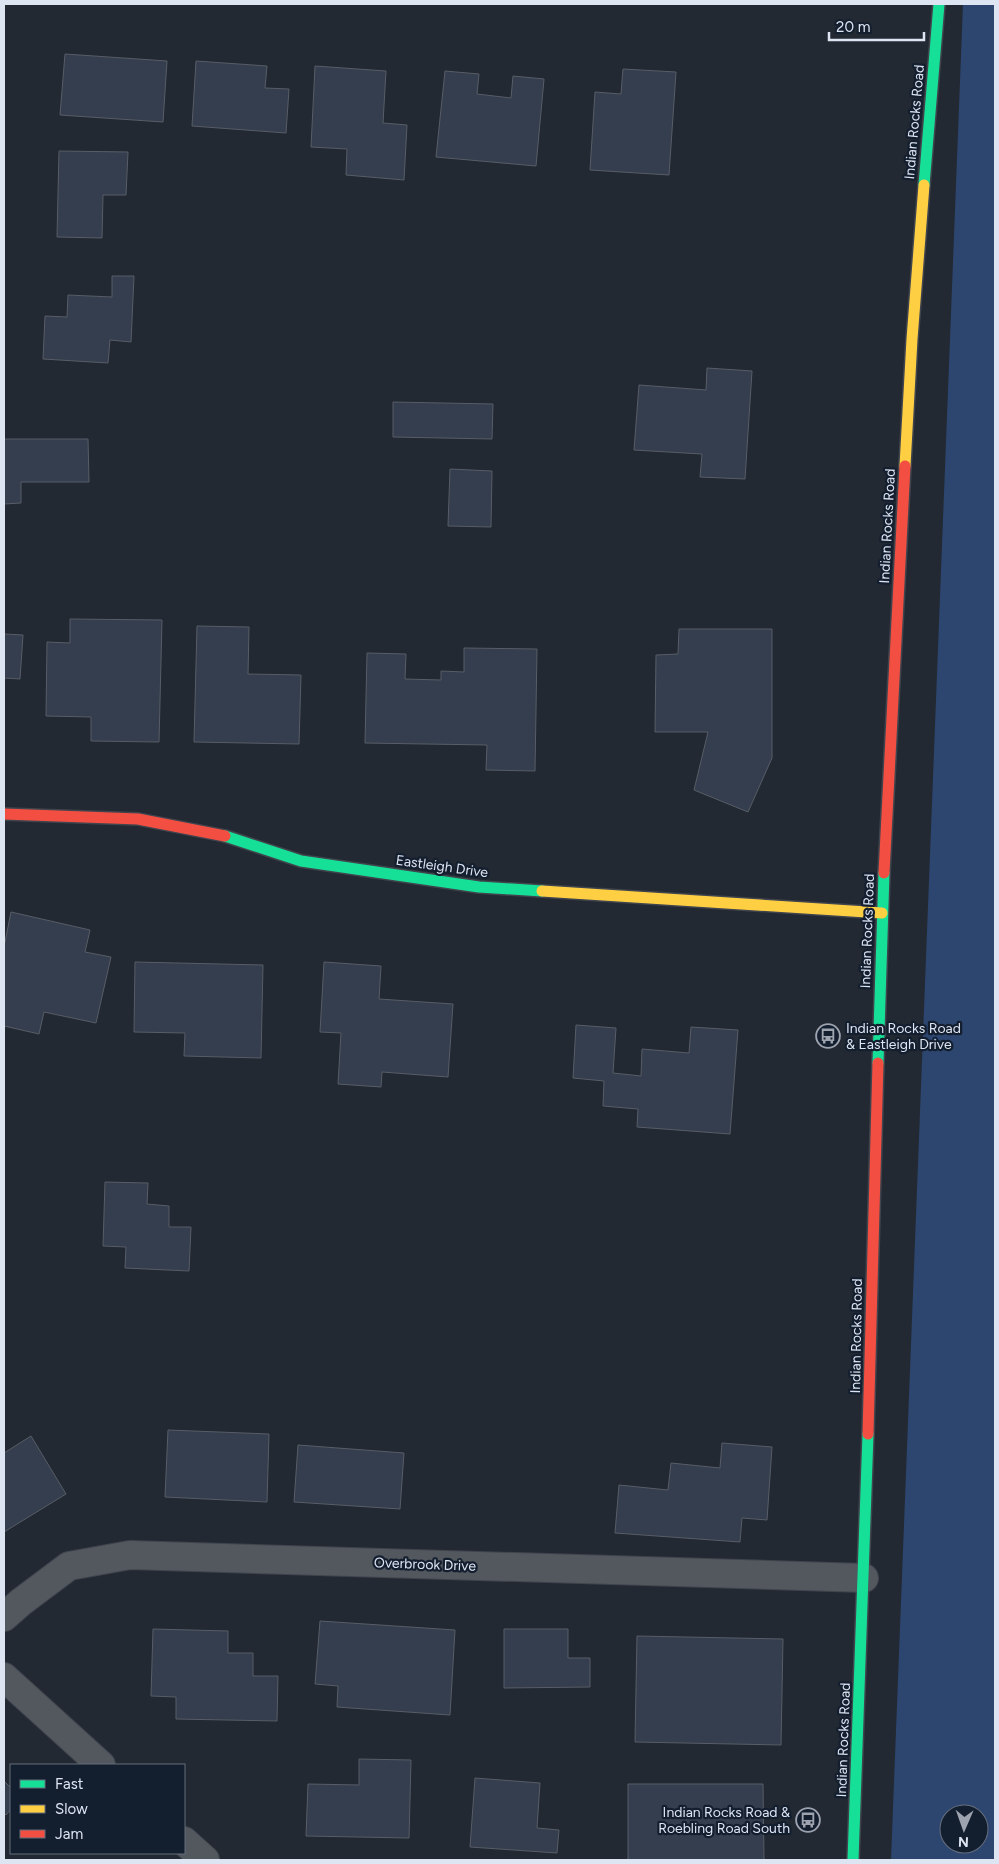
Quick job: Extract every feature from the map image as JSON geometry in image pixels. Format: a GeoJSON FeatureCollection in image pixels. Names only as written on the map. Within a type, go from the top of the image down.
{"type":"FeatureCollection","features":[{"type":"Feature","properties":{"kind":"street"},"geometry":{"type":"LineString","coordinates":[[931,4],[939,4]]}},
{"type":"Feature","properties":{"kind":"street","name":"Indian Rocks Road"},"geometry":{"type":"LineString","coordinates":[[853,1860],[864,1578],[882,913],[912,339],[939,4]]}},
{"type":"Feature","properties":{"kind":"street","name":"Eastleigh Drive"},"geometry":{"type":"LineString","coordinates":[[4,814],[138,819],[234,838],[301,861],[479,887],[882,913]]}},
{"type":"Feature","properties":{"kind":"street","name":"Overbrook Drive"},"geometry":{"type":"LineString","coordinates":[[4,1617],[69,1566],[130,1555],[864,1578]]}},
{"type":"Feature","properties":{"kind":"street"},"geometry":{"type":"LineString","coordinates":[[4,1677],[100,1764]]}},
{"type":"Feature","properties":{"kind":"street"},"geometry":{"type":"LineString","coordinates":[[185,1842],[205,1860]]}},
{"type":"Feature","properties":{"kind":"shaded area"},"geometry":{"type":"Polygon","coordinates":[[[963,4],[995,4],[995,1860],[891,1860],[963,4]]]}},
{"type":"Feature","properties":{"kind":"building"},"geometry":{"type":"Polygon","coordinates":[[[65,54],[167,61],[163,122],[60,115],[65,54]]]}},
{"type":"Feature","properties":{"kind":"building"},"geometry":{"type":"Polygon","coordinates":[[[196,61],[267,66],[265,88],[289,89],[286,133],[192,126],[196,61]]]}},
{"type":"Feature","properties":{"kind":"building"},"geometry":{"type":"Polygon","coordinates":[[[315,66],[386,71],[383,123],[407,125],[404,180],[346,175],[347,149],[311,147],[315,66]]]}},
{"type":"Feature","properties":{"kind":"building"},"geometry":{"type":"Polygon","coordinates":[[[623,69],[676,72],[669,175],[590,170],[595,92],[621,94],[623,69]]]}},
{"type":"Feature","properties":{"kind":"building"},"geometry":{"type":"Polygon","coordinates":[[[445,71],[479,74],[477,94],[511,98],[513,76],[544,79],[536,166],[436,157],[445,71]]]}},
{"type":"Feature","properties":{"kind":"building"},"geometry":{"type":"Polygon","coordinates":[[[59,151],[128,152],[126,195],[103,195],[102,238],[57,237],[59,151]]]}},
{"type":"Feature","properties":{"kind":"building"},"geometry":{"type":"Polygon","coordinates":[[[112,276],[134,276],[131,342],[110,340],[108,363],[43,359],[45,316],[67,317],[68,295],[112,297],[112,276]]]}},
{"type":"Feature","properties":{"kind":"building"},"geometry":{"type":"Polygon","coordinates":[[[707,368],[752,371],[745,479],[700,477],[702,454],[634,450],[639,385],[706,390],[707,368]]]}},
{"type":"Feature","properties":{"kind":"building"},"geometry":{"type":"Polygon","coordinates":[[[393,402],[493,404],[492,439],[393,437],[393,402]]]}},
{"type":"Feature","properties":{"kind":"building"},"geometry":{"type":"Polygon","coordinates":[[[4,439],[88,439],[89,482],[21,482],[21,503],[4,504],[4,439]]]}},
{"type":"Feature","properties":{"kind":"building"},"geometry":{"type":"Polygon","coordinates":[[[450,469],[492,471],[491,527],[448,526],[450,469]]]}},
{"type":"Feature","properties":{"kind":"building"},"geometry":{"type":"Polygon","coordinates":[[[70,619],[162,620],[159,742],[91,741],[91,717],[46,716],[47,642],[70,643],[70,619]]]}},
{"type":"Feature","properties":{"kind":"building"},"geometry":{"type":"Polygon","coordinates":[[[197,626],[249,627],[248,674],[301,675],[299,744],[194,742],[197,626]]]}},
{"type":"Feature","properties":{"kind":"building"},"geometry":{"type":"Polygon","coordinates":[[[679,629],[772,629],[772,758],[748,812],[694,790],[708,732],[655,732],[656,655],[678,654],[679,629]]]}},
{"type":"Feature","properties":{"kind":"building"},"geometry":{"type":"Polygon","coordinates":[[[4,634],[23,635],[20,679],[4,678],[4,634]]]}},
{"type":"Feature","properties":{"kind":"building"},"geometry":{"type":"Polygon","coordinates":[[[464,648],[537,649],[535,771],[486,770],[487,745],[365,743],[367,653],[406,654],[405,679],[441,680],[441,671],[464,672],[464,648]]]}},
{"type":"Feature","properties":{"kind":"building"},"geometry":{"type":"Polygon","coordinates":[[[11,912],[90,930],[85,952],[111,957],[96,1023],[44,1012],[39,1034],[4,1026],[4,947],[11,912]]]}},
{"type":"Feature","properties":{"kind":"building"},"geometry":{"type":"Polygon","coordinates":[[[135,962],[263,965],[261,1058],[184,1056],[185,1033],[134,1032],[135,962]]]}},
{"type":"Feature","properties":{"kind":"building"},"geometry":{"type":"Polygon","coordinates":[[[324,962],[381,966],[379,999],[453,1004],[448,1077],[382,1072],[381,1087],[338,1084],[341,1033],[320,1032],[324,962]]]}},
{"type":"Feature","properties":{"kind":"building"},"geometry":{"type":"Polygon","coordinates":[[[576,1025],[616,1028],[613,1073],[641,1076],[642,1049],[689,1053],[691,1027],[738,1030],[730,1134],[637,1127],[638,1109],[603,1106],[604,1081],[573,1078],[576,1025]]]}},
{"type":"Feature","properties":{"kind":"building"},"geometry":{"type":"Polygon","coordinates":[[[105,1182],[148,1183],[147,1204],[169,1206],[169,1227],[191,1227],[189,1271],[125,1268],[126,1247],[103,1246],[105,1182]]]}},
{"type":"Feature","properties":{"kind":"building"},"geometry":{"type":"Polygon","coordinates":[[[168,1430],[269,1434],[267,1502],[165,1497],[168,1430]]]}},
{"type":"Feature","properties":{"kind":"building"},"geometry":{"type":"Polygon","coordinates":[[[31,1436],[66,1494],[4,1532],[4,1453],[31,1436]]]}},
{"type":"Feature","properties":{"kind":"building"},"geometry":{"type":"Polygon","coordinates":[[[722,1443],[772,1447],[767,1520],[742,1518],[740,1542],[615,1533],[619,1485],[668,1490],[671,1463],[720,1468],[722,1443]]]}},
{"type":"Feature","properties":{"kind":"building"},"geometry":{"type":"Polygon","coordinates":[[[298,1445],[404,1453],[400,1509],[294,1502],[298,1445]]]}},
{"type":"Feature","properties":{"kind":"building"},"geometry":{"type":"Polygon","coordinates":[[[320,1621],[455,1630],[450,1715],[337,1707],[338,1686],[315,1684],[320,1621]]]}},
{"type":"Feature","properties":{"kind":"building"},"geometry":{"type":"Polygon","coordinates":[[[153,1629],[228,1631],[228,1653],[253,1653],[253,1676],[278,1676],[277,1721],[176,1719],[176,1697],[151,1696],[153,1629]]]}},
{"type":"Feature","properties":{"kind":"building"},"geometry":{"type":"Polygon","coordinates":[[[504,1629],[568,1629],[568,1658],[590,1658],[590,1687],[504,1688],[504,1629]]]}},
{"type":"Feature","properties":{"kind":"building"},"geometry":{"type":"Polygon","coordinates":[[[637,1636],[783,1639],[781,1745],[635,1742],[637,1636]]]}},
{"type":"Feature","properties":{"kind":"building"},"geometry":{"type":"Polygon","coordinates":[[[359,1759],[411,1760],[409,1838],[306,1836],[308,1784],[359,1785],[359,1759]]]}},
{"type":"Feature","properties":{"kind":"building"},"geometry":{"type":"Polygon","coordinates":[[[475,1778],[540,1783],[537,1828],[559,1830],[557,1853],[470,1847],[475,1778]]]}},
{"type":"Feature","properties":{"kind":"building"},"geometry":{"type":"Polygon","coordinates":[[[4,1781],[10,1787],[10,1810],[6,1815],[4,1813],[4,1781]]]}},
{"type":"Feature","properties":{"kind":"building"},"geometry":{"type":"Polygon","coordinates":[[[628,1784],[763,1784],[764,1860],[628,1860],[628,1784]]]}},
{"type":"Feature","properties":{"kind":"traffic: fast"},"geometry":{"type":"LineString","coordinates":[[924,185],[939,4]]}},
{"type":"Feature","properties":{"kind":"traffic: fast"},"geometry":{"type":"LineString","coordinates":[[225,836],[301,861],[479,887],[542,891]]}},
{"type":"Feature","properties":{"kind":"traffic: fast"},"geometry":{"type":"LineString","coordinates":[[878,1063],[884,873]]}},
{"type":"Feature","properties":{"kind":"traffic: fast"},"geometry":{"type":"LineString","coordinates":[[853,1860],[868,1434]]}},
{"type":"Feature","properties":{"kind":"traffic: slow"},"geometry":{"type":"LineString","coordinates":[[905,466],[912,339],[924,185]]}},
{"type":"Feature","properties":{"kind":"traffic: slow"},"geometry":{"type":"LineString","coordinates":[[542,891],[882,913]]}},
{"type":"Feature","properties":{"kind":"traffic: jam"},"geometry":{"type":"LineString","coordinates":[[884,873],[905,466]]}},
{"type":"Feature","properties":{"kind":"traffic: jam"},"geometry":{"type":"LineString","coordinates":[[4,814],[138,819],[225,836]]}},
{"type":"Feature","properties":{"kind":"traffic: jam"},"geometry":{"type":"LineString","coordinates":[[868,1434],[878,1063]]}},
{"type":"Feature","properties":{"kind":"place","name":"Indian Rocks Road & Eastleigh Drive"},"geometry":{"type":"Point","coordinates":[828,1036]}},
{"type":"Feature","properties":{"kind":"place","name":"Indian Rocks Road & Roebling Road South"},"geometry":{"type":"Point","coordinates":[808,1820]}}]}
